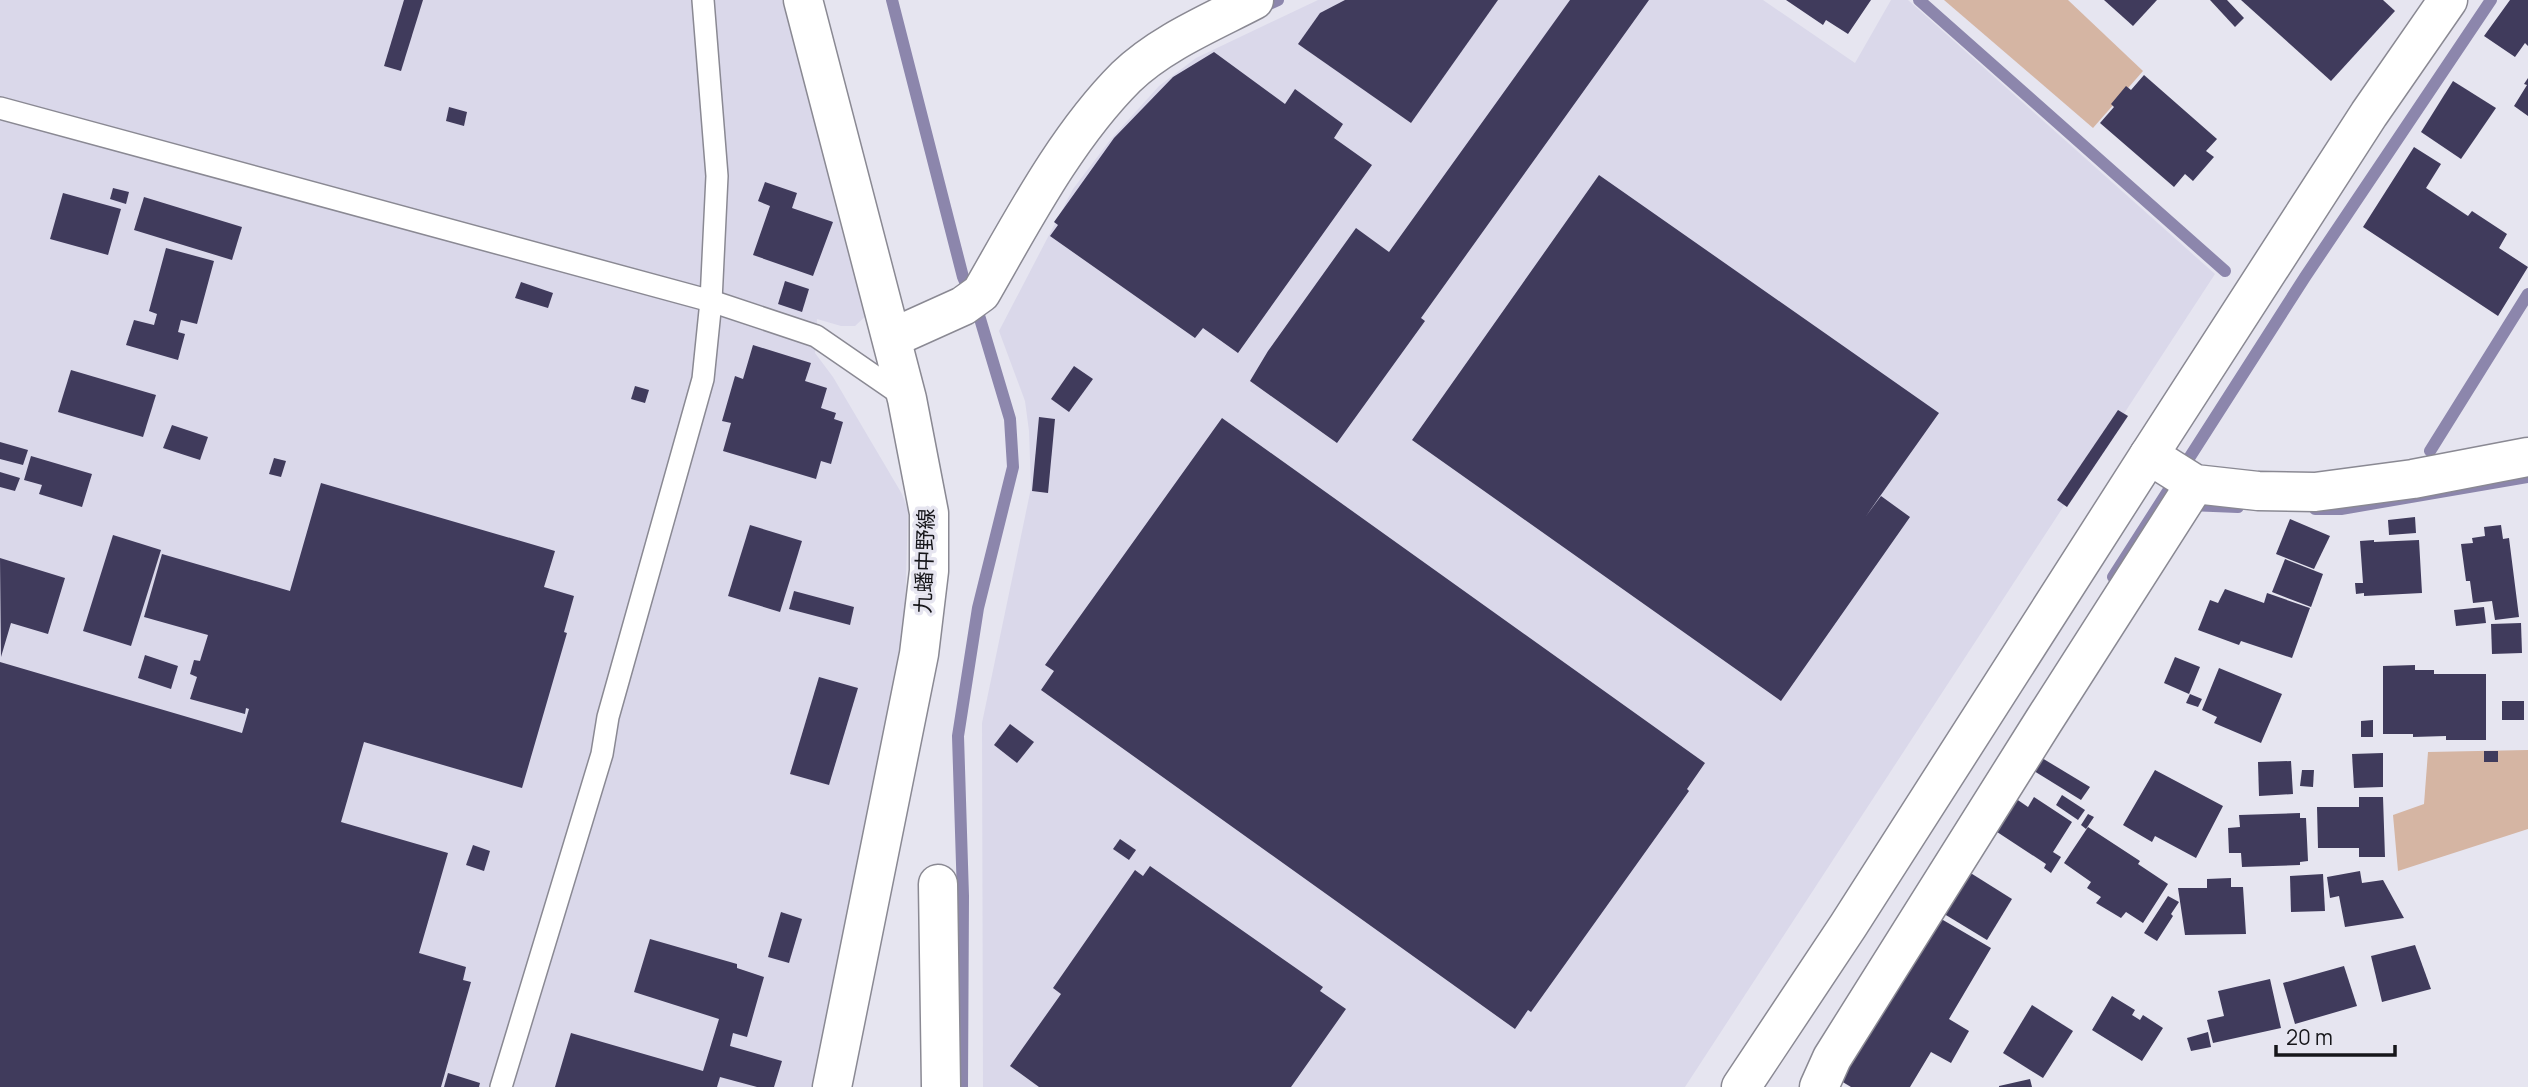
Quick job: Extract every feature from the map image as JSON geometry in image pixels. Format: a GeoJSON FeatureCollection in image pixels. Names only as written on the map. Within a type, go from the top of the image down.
{"type":"FeatureCollection","features":[{"type":"Feature","properties":{"kind":"street","name":"九蟠中野線"},"geometry":{"type":"LineString","coordinates":[[803,0],[907,399],[929,513],[929,570],[919,654],[832,1087]]}},
{"type":"Feature","properties":{"kind":"street"},"geometry":{"type":"LineString","coordinates":[[892,338],[972,300],[1075,136],[1128,75],[1177,40],[1254,0]]}},
{"type":"Feature","properties":{"kind":"street"},"geometry":{"type":"LineString","coordinates":[[1819,1087],[1839,1046],[2178,482],[2369,114],[2448,0]]}},
{"type":"Feature","properties":{"kind":"street"},"geometry":{"type":"LineString","coordinates":[[2178,482],[2258,491],[2315,492],[2413,479],[2528,457]]}},
{"type":"Feature","properties":{"kind":"street"},"geometry":{"type":"LineString","coordinates":[[1741,1087],[1848,926],[2178,482]]}},
{"type":"Feature","properties":{"kind":"street"},"geometry":{"type":"LineString","coordinates":[[938,884],[941,1087]]}},
{"type":"Feature","properties":{"kind":"lane"},"geometry":{"type":"LineString","coordinates":[[501,1087],[602,754],[608,717],[704,379],[717,176],[703,0]]}},
{"type":"Feature","properties":{"kind":"lane"},"geometry":{"type":"LineString","coordinates":[[0,108],[711,301],[816,336],[907,399]]}},
{"type":"Feature","properties":{"kind":"shaded area"},"geometry":{"type":"Polygon","coordinates":[[[0,0],[782,0],[869,313],[855,326],[841,326],[817,319],[815,353],[833,377],[902,494],[908,510],[904,647],[817,1087],[0,1087],[0,0]]]}},
{"type":"Feature","properties":{"kind":"shaded area"},"geometry":{"type":"Polygon","coordinates":[[[1318,0],[1763,0],[1855,63],[1891,0],[1908,0],[2215,274],[1685,1087],[983,1087],[982,723],[1031,488],[1025,401],[999,331],[1073,189],[1111,139],[1159,86],[1196,58],[1318,0]]]}},
{"type":"Feature","properties":{"kind":"shaded area"},"geometry":{"type":"Polygon","coordinates":[[[1944,0],[2068,0],[2143,71],[2093,128],[1944,0]]]}},
{"type":"Feature","properties":{"kind":"shaded area"},"geometry":{"type":"Polygon","coordinates":[[[2528,750],[2528,829],[2398,871],[2393,815],[2424,804],[2428,752],[2528,750]]]}},
{"type":"Feature","properties":{"kind":"building"},"geometry":{"type":"Polygon","coordinates":[[[404,0],[423,0],[401,71],[384,66],[404,0]]]}},
{"type":"Feature","properties":{"kind":"building"},"geometry":{"type":"Polygon","coordinates":[[[1345,0],[1498,0],[1411,123],[1298,44],[1320,13],[1345,0]]]}},
{"type":"Feature","properties":{"kind":"building"},"geometry":{"type":"Polygon","coordinates":[[[1570,0],[1649,0],[1421,318],[1425,321],[1337,443],[1250,381],[1268,351],[1356,228],[1389,252],[1570,0]]]}},
{"type":"Feature","properties":{"kind":"building"},"geometry":{"type":"Polygon","coordinates":[[[1786,0],[1871,0],[1848,34],[1826,20],[1823,25],[1786,0]]]}},
{"type":"Feature","properties":{"kind":"building"},"geometry":{"type":"Polygon","coordinates":[[[2104,0],[2157,0],[2133,26],[2104,0]]]}},
{"type":"Feature","properties":{"kind":"building"},"geometry":{"type":"Polygon","coordinates":[[[2210,0],[2227,0],[2244,18],[2235,27],[2210,0]]]}},
{"type":"Feature","properties":{"kind":"building"},"geometry":{"type":"Polygon","coordinates":[[[2241,0],[2383,0],[2395,11],[2331,81],[2241,0]]]}},
{"type":"Feature","properties":{"kind":"building"},"geometry":{"type":"Polygon","coordinates":[[[2510,0],[2528,0],[2528,46],[2525,43],[2515,57],[2484,36],[2510,0]]]}},
{"type":"Feature","properties":{"kind":"building"},"geometry":{"type":"Polygon","coordinates":[[[1214,52],[1285,104],[1295,89],[1343,124],[1334,138],[1372,165],[1238,353],[1203,328],[1195,338],[1050,236],[1058,225],[1054,222],[1114,138],[1173,77],[1214,52]]]}},
{"type":"Feature","properties":{"kind":"building"},"geometry":{"type":"Polygon","coordinates":[[[2144,75],[2217,139],[2206,151],[2214,157],[2193,181],[2185,174],[2174,187],[2100,123],[2114,107],[2111,104],[2126,86],[2131,90],[2144,75]]]}},
{"type":"Feature","properties":{"kind":"building"},"geometry":{"type":"Polygon","coordinates":[[[2528,78],[2528,116],[2514,106],[2527,85],[2524,84],[2528,78]]]}},
{"type":"Feature","properties":{"kind":"building"},"geometry":{"type":"Polygon","coordinates":[[[2453,81],[2496,108],[2461,159],[2421,132],[2453,81]]]}},
{"type":"Feature","properties":{"kind":"building"},"geometry":{"type":"Polygon","coordinates":[[[449,107],[467,112],[464,126],[446,121],[449,107]]]}},
{"type":"Feature","properties":{"kind":"building"},"geometry":{"type":"Polygon","coordinates":[[[2414,147],[2441,164],[2426,188],[2468,216],[2472,211],[2507,234],[2499,248],[2528,267],[2498,316],[2363,227],[2414,147]]]}},
{"type":"Feature","properties":{"kind":"building"},"geometry":{"type":"Polygon","coordinates":[[[1599,175],[1939,413],[1866,516],[1881,496],[1910,517],[1781,701],[1412,440],[1599,175]]]}},
{"type":"Feature","properties":{"kind":"building"},"geometry":{"type":"Polygon","coordinates":[[[765,182],[797,193],[792,208],[833,222],[813,276],[753,255],[770,206],[758,201],[765,182]]]}},
{"type":"Feature","properties":{"kind":"building"},"geometry":{"type":"Polygon","coordinates":[[[113,188],[129,192],[126,204],[110,199],[113,188]]]}},
{"type":"Feature","properties":{"kind":"building"},"geometry":{"type":"Polygon","coordinates":[[[63,193],[121,209],[108,255],[50,239],[63,193]]]}},
{"type":"Feature","properties":{"kind":"building"},"geometry":{"type":"Polygon","coordinates":[[[144,197],[242,227],[232,260],[134,230],[144,197]]]}},
{"type":"Feature","properties":{"kind":"building"},"geometry":{"type":"Polygon","coordinates":[[[166,248],[214,261],[197,324],[181,320],[178,332],[185,334],[178,360],[126,345],[134,320],[154,325],[157,314],[149,311],[166,248]]]}},
{"type":"Feature","properties":{"kind":"building"},"geometry":{"type":"Polygon","coordinates":[[[785,281],[809,289],[802,312],[778,304],[785,281]]]}},
{"type":"Feature","properties":{"kind":"building"},"geometry":{"type":"Polygon","coordinates":[[[521,282],[553,293],[548,308],[515,298],[521,282]]]}},
{"type":"Feature","properties":{"kind":"building"},"geometry":{"type":"Polygon","coordinates":[[[753,345],[811,363],[805,381],[827,388],[821,408],[836,413],[834,419],[843,422],[831,464],[821,461],[816,479],[723,451],[731,423],[722,421],[735,376],[743,379],[753,345]]]}},
{"type":"Feature","properties":{"kind":"building"},"geometry":{"type":"Polygon","coordinates":[[[1074,366],[1093,379],[1069,412],[1051,399],[1074,366]]]}},
{"type":"Feature","properties":{"kind":"building"},"geometry":{"type":"Polygon","coordinates":[[[71,370],[156,395],[143,437],[58,412],[71,370]]]}},
{"type":"Feature","properties":{"kind":"building"},"geometry":{"type":"Polygon","coordinates":[[[635,386],[649,390],[645,403],[631,399],[635,386]]]}},
{"type":"Feature","properties":{"kind":"building"},"geometry":{"type":"Polygon","coordinates":[[[2118,410],[2128,416],[2067,507],[2057,500],[2118,410]]]}},
{"type":"Feature","properties":{"kind":"building"},"geometry":{"type":"Polygon","coordinates":[[[1039,417],[1055,419],[1048,493],[1032,491],[1039,417]]]}},
{"type":"Feature","properties":{"kind":"building"},"geometry":{"type":"Polygon","coordinates":[[[1222,418],[1705,763],[1687,789],[1689,791],[1531,1012],[1528,1010],[1515,1029],[1041,690],[1054,671],[1045,665],[1222,418]]]}},
{"type":"Feature","properties":{"kind":"building"},"geometry":{"type":"Polygon","coordinates":[[[172,425],[208,437],[200,460],[163,448],[172,425]]]}},
{"type":"Feature","properties":{"kind":"building"},"geometry":{"type":"Polygon","coordinates":[[[0,442],[28,450],[23,465],[0,459],[0,442]]]}},
{"type":"Feature","properties":{"kind":"building"},"geometry":{"type":"Polygon","coordinates":[[[31,456],[92,474],[82,507],[39,494],[42,485],[24,480],[31,456]]]}},
{"type":"Feature","properties":{"kind":"building"},"geometry":{"type":"Polygon","coordinates":[[[274,458],[286,461],[281,477],[269,474],[274,458]]]}},
{"type":"Feature","properties":{"kind":"building"},"geometry":{"type":"Polygon","coordinates":[[[0,472],[20,478],[15,491],[0,487],[0,472]]]}},
{"type":"Feature","properties":{"kind":"building"},"geometry":{"type":"Polygon","coordinates":[[[321,483],[555,551],[544,587],[574,596],[564,632],[567,633],[522,788],[364,742],[341,822],[448,853],[419,953],[466,967],[463,980],[471,982],[441,1087],[0,1087],[0,662],[242,733],[249,709],[246,708],[245,714],[190,699],[197,677],[190,674],[194,660],[200,661],[208,635],[144,617],[162,554],[290,591],[321,483]]]}},
{"type":"Feature","properties":{"kind":"building"},"geometry":{"type":"Polygon","coordinates":[[[2415,517],[2416,533],[2389,535],[2388,520],[2415,517]]]}},
{"type":"Feature","properties":{"kind":"building"},"geometry":{"type":"Polygon","coordinates":[[[2290,519],[2330,536],[2314,569],[2276,554],[2290,519]]]}},
{"type":"Feature","properties":{"kind":"building"},"geometry":{"type":"Polygon","coordinates":[[[750,525],[802,541],[780,612],[728,596],[750,525]]]}},
{"type":"Feature","properties":{"kind":"building"},"geometry":{"type":"Polygon","coordinates":[[[2501,525],[2503,539],[2509,538],[2519,617],[2495,620],[2492,601],[2473,603],[2470,581],[2466,581],[2461,544],[2473,543],[2472,538],[2485,536],[2484,527],[2501,525]]]}},
{"type":"Feature","properties":{"kind":"building"},"geometry":{"type":"Polygon","coordinates":[[[113,535],[161,550],[131,646],[83,631],[113,535]]]}},
{"type":"Feature","properties":{"kind":"building"},"geometry":{"type":"Polygon","coordinates":[[[2419,540],[2422,593],[2364,596],[2364,593],[2356,594],[2355,583],[2363,583],[2360,541],[2419,540]]]}},
{"type":"Feature","properties":{"kind":"building"},"geometry":{"type":"Polygon","coordinates":[[[0,558],[65,578],[48,634],[11,623],[1,657],[0,558]]]}},
{"type":"Feature","properties":{"kind":"building"},"geometry":{"type":"Polygon","coordinates":[[[2285,559],[2323,574],[2311,607],[2272,592],[2285,559]]]}},
{"type":"Feature","properties":{"kind":"building"},"geometry":{"type":"Polygon","coordinates":[[[2225,589],[2264,603],[2267,593],[2310,608],[2292,658],[2241,641],[2239,645],[2198,630],[2210,600],[2218,603],[2225,589]]]}},
{"type":"Feature","properties":{"kind":"building"},"geometry":{"type":"Polygon","coordinates":[[[794,591],[854,607],[850,625],[789,609],[794,591]]]}},
{"type":"Feature","properties":{"kind":"building"},"geometry":{"type":"Polygon","coordinates":[[[2484,607],[2486,623],[2456,626],[2454,610],[2484,607]]]}},
{"type":"Feature","properties":{"kind":"building"},"geometry":{"type":"Polygon","coordinates":[[[2521,623],[2522,653],[2492,654],[2491,624],[2521,623]]]}},
{"type":"Feature","properties":{"kind":"building"},"geometry":{"type":"Polygon","coordinates":[[[145,655],[178,666],[171,689],[138,678],[145,655]]]}},
{"type":"Feature","properties":{"kind":"building"},"geometry":{"type":"Polygon","coordinates":[[[2175,657],[2200,667],[2189,694],[2164,683],[2175,657]]]}},
{"type":"Feature","properties":{"kind":"building"},"geometry":{"type":"Polygon","coordinates":[[[2415,665],[2415,670],[2434,670],[2434,674],[2486,674],[2486,740],[2446,740],[2446,736],[2383,734],[2383,666],[2415,665]]]}},
{"type":"Feature","properties":{"kind":"building"},"geometry":{"type":"Polygon","coordinates":[[[2219,668],[2282,694],[2261,743],[2214,723],[2217,717],[2202,710],[2219,668]]]}},
{"type":"Feature","properties":{"kind":"building"},"geometry":{"type":"Polygon","coordinates":[[[819,677],[858,688],[829,785],[790,774],[819,677]]]}},
{"type":"Feature","properties":{"kind":"building"},"geometry":{"type":"Polygon","coordinates":[[[2190,694],[2202,699],[2198,707],[2186,703],[2190,694]]]}},
{"type":"Feature","properties":{"kind":"building"},"geometry":{"type":"Polygon","coordinates":[[[2502,701],[2524,701],[2524,720],[2502,720],[2502,701]]]}},
{"type":"Feature","properties":{"kind":"building"},"geometry":{"type":"Polygon","coordinates":[[[2373,720],[2373,737],[2361,737],[2361,721],[2373,720]]]}},
{"type":"Feature","properties":{"kind":"building"},"geometry":{"type":"Polygon","coordinates":[[[1010,724],[1034,742],[1017,763],[994,745],[1010,724]]]}},
{"type":"Feature","properties":{"kind":"building"},"geometry":{"type":"Polygon","coordinates":[[[2484,751],[2498,751],[2498,762],[2484,762],[2484,751]]]}},
{"type":"Feature","properties":{"kind":"building"},"geometry":{"type":"Polygon","coordinates":[[[2383,753],[2383,787],[2354,788],[2352,754],[2383,753]]]}},
{"type":"Feature","properties":{"kind":"building"},"geometry":{"type":"Polygon","coordinates":[[[2037,755],[2090,787],[2081,800],[2029,768],[2037,755]]]}},
{"type":"Feature","properties":{"kind":"building"},"geometry":{"type":"Polygon","coordinates":[[[2291,761],[2293,794],[2259,796],[2258,762],[2291,761]]]}},
{"type":"Feature","properties":{"kind":"building"},"geometry":{"type":"Polygon","coordinates":[[[2155,770],[2223,806],[2196,858],[2155,836],[2152,842],[2123,825],[2155,770]]]}},
{"type":"Feature","properties":{"kind":"building"},"geometry":{"type":"Polygon","coordinates":[[[2302,770],[2314,770],[2313,787],[2300,786],[2302,770]]]}},
{"type":"Feature","properties":{"kind":"building"},"geometry":{"type":"Polygon","coordinates":[[[2062,795],[2085,810],[2078,820],[2056,805],[2062,795]]]}},
{"type":"Feature","properties":{"kind":"building"},"geometry":{"type":"Polygon","coordinates":[[[2012,796],[2028,807],[2034,797],[2072,822],[2053,852],[2061,857],[2051,873],[2044,868],[2046,864],[1991,828],[2012,796]]]}},
{"type":"Feature","properties":{"kind":"building"},"geometry":{"type":"Polygon","coordinates":[[[2359,797],[2383,797],[2385,857],[2359,857],[2359,848],[2318,848],[2317,807],[2359,807],[2359,797]]]}},
{"type":"Feature","properties":{"kind":"building"},"geometry":{"type":"Polygon","coordinates":[[[2300,813],[2300,818],[2306,818],[2308,861],[2300,862],[2300,865],[2242,867],[2241,853],[2229,853],[2228,828],[2240,827],[2239,815],[2300,813]]]}},
{"type":"Feature","properties":{"kind":"building"},"geometry":{"type":"Polygon","coordinates":[[[2088,814],[2094,817],[2086,829],[2081,825],[2088,814]]]}},
{"type":"Feature","properties":{"kind":"building"},"geometry":{"type":"Polygon","coordinates":[[[2088,827],[2140,861],[2138,864],[2168,884],[2143,923],[2126,912],[2121,918],[2096,903],[2101,897],[2087,888],[2091,882],[2064,863],[2088,827]]]}},
{"type":"Feature","properties":{"kind":"building"},"geometry":{"type":"Polygon","coordinates":[[[1120,839],[1136,850],[1129,860],[1113,849],[1120,839]]]}},
{"type":"Feature","properties":{"kind":"building"},"geometry":{"type":"Polygon","coordinates":[[[473,845],[490,851],[484,871],[466,865],[473,845]]]}},
{"type":"Feature","properties":{"kind":"building"},"geometry":{"type":"Polygon","coordinates":[[[1150,866],[1323,987],[1320,991],[1346,1009],[1291,1087],[1039,1087],[1010,1066],[1061,994],[1053,988],[1135,870],[1143,876],[1150,866]]]}},
{"type":"Feature","properties":{"kind":"building"},"geometry":{"type":"Polygon","coordinates":[[[1961,867],[2012,899],[1987,940],[1936,909],[1961,867]]]}},
{"type":"Feature","properties":{"kind":"building"},"geometry":{"type":"Polygon","coordinates":[[[2360,871],[2362,883],[2383,880],[2404,918],[2345,927],[2339,896],[2330,898],[2327,877],[2360,871]]]}},
{"type":"Feature","properties":{"kind":"building"},"geometry":{"type":"Polygon","coordinates":[[[2323,874],[2325,911],[2291,912],[2290,876],[2323,874]]]}},
{"type":"Feature","properties":{"kind":"building"},"geometry":{"type":"Polygon","coordinates":[[[2231,878],[2231,887],[2243,887],[2246,934],[2185,935],[2178,888],[2207,888],[2207,879],[2231,878]]]}},
{"type":"Feature","properties":{"kind":"building"},"geometry":{"type":"Polygon","coordinates":[[[2168,896],[2179,902],[2157,941],[2144,933],[2168,896]]]}},
{"type":"Feature","properties":{"kind":"building"},"geometry":{"type":"Polygon","coordinates":[[[781,912],[802,919],[789,963],[768,957],[781,912]]]}},
{"type":"Feature","properties":{"kind":"building"},"geometry":{"type":"Polygon","coordinates":[[[1931,913],[1991,948],[1949,1019],[1969,1031],[1951,1063],[1931,1052],[1910,1087],[1851,1087],[1836,1078],[1931,913]]]}},
{"type":"Feature","properties":{"kind":"building"},"geometry":{"type":"Polygon","coordinates":[[[650,939],[737,964],[737,968],[764,977],[747,1037],[733,1033],[730,1046],[782,1061],[774,1087],[757,1087],[720,1077],[717,1087],[555,1087],[571,1033],[703,1071],[719,1019],[634,992],[650,939]]]}},
{"type":"Feature","properties":{"kind":"building"},"geometry":{"type":"Polygon","coordinates":[[[2415,945],[2431,989],[2382,1002],[2371,956],[2415,945]]]}},
{"type":"Feature","properties":{"kind":"building"},"geometry":{"type":"Polygon","coordinates":[[[2344,966],[2357,1006],[2295,1024],[2283,983],[2344,966]]]}},
{"type":"Feature","properties":{"kind":"building"},"geometry":{"type":"Polygon","coordinates":[[[2270,979],[2281,1028],[2213,1043],[2207,1020],[2224,1016],[2218,991],[2270,979]]]}},
{"type":"Feature","properties":{"kind":"building"},"geometry":{"type":"Polygon","coordinates":[[[2112,996],[2135,1010],[2132,1015],[2140,1020],[2143,1015],[2163,1028],[2142,1061],[2092,1030],[2112,996]]]}},
{"type":"Feature","properties":{"kind":"building"},"geometry":{"type":"Polygon","coordinates":[[[2032,1005],[2073,1031],[2043,1078],[2003,1053],[2032,1005]]]}},
{"type":"Feature","properties":{"kind":"building"},"geometry":{"type":"Polygon","coordinates":[[[2208,1032],[2211,1047],[2191,1051],[2187,1038],[2208,1032]]]}},
{"type":"Feature","properties":{"kind":"building"},"geometry":{"type":"Polygon","coordinates":[[[448,1073],[480,1083],[479,1087],[444,1087],[448,1073]]]}},
{"type":"Feature","properties":{"kind":"building"},"geometry":{"type":"Polygon","coordinates":[[[2030,1079],[2032,1087],[1999,1087],[1999,1086],[2030,1079]]]}},
{"type":"Feature","properties":{"kind":"waterway"},"geometry":{"type":"LineString","coordinates":[[892,0],[963,277],[978,312],[1010,419],[1013,467],[978,608],[958,736],[963,896],[962,1087]]}},
{"type":"Feature","properties":{"kind":"waterway"},"geometry":{"type":"LineString","coordinates":[[1258,9],[1278,0]]}},
{"type":"Feature","properties":{"kind":"waterway"},"geometry":{"type":"LineString","coordinates":[[1919,0],[2225,271]]}},
{"type":"Feature","properties":{"kind":"waterway"},"geometry":{"type":"LineString","coordinates":[[2113,577],[2305,277],[2491,0]]}},
{"type":"Feature","properties":{"kind":"waterway"},"geometry":{"type":"LineString","coordinates":[[2430,451],[2528,294]]}},
{"type":"Feature","properties":{"kind":"waterway"},"geometry":{"type":"LineString","coordinates":[[2315,509],[2341,509],[2528,477]]}},
{"type":"Feature","properties":{"kind":"waterway"},"geometry":{"type":"LineString","coordinates":[[2189,505],[2238,507]]}}]}
